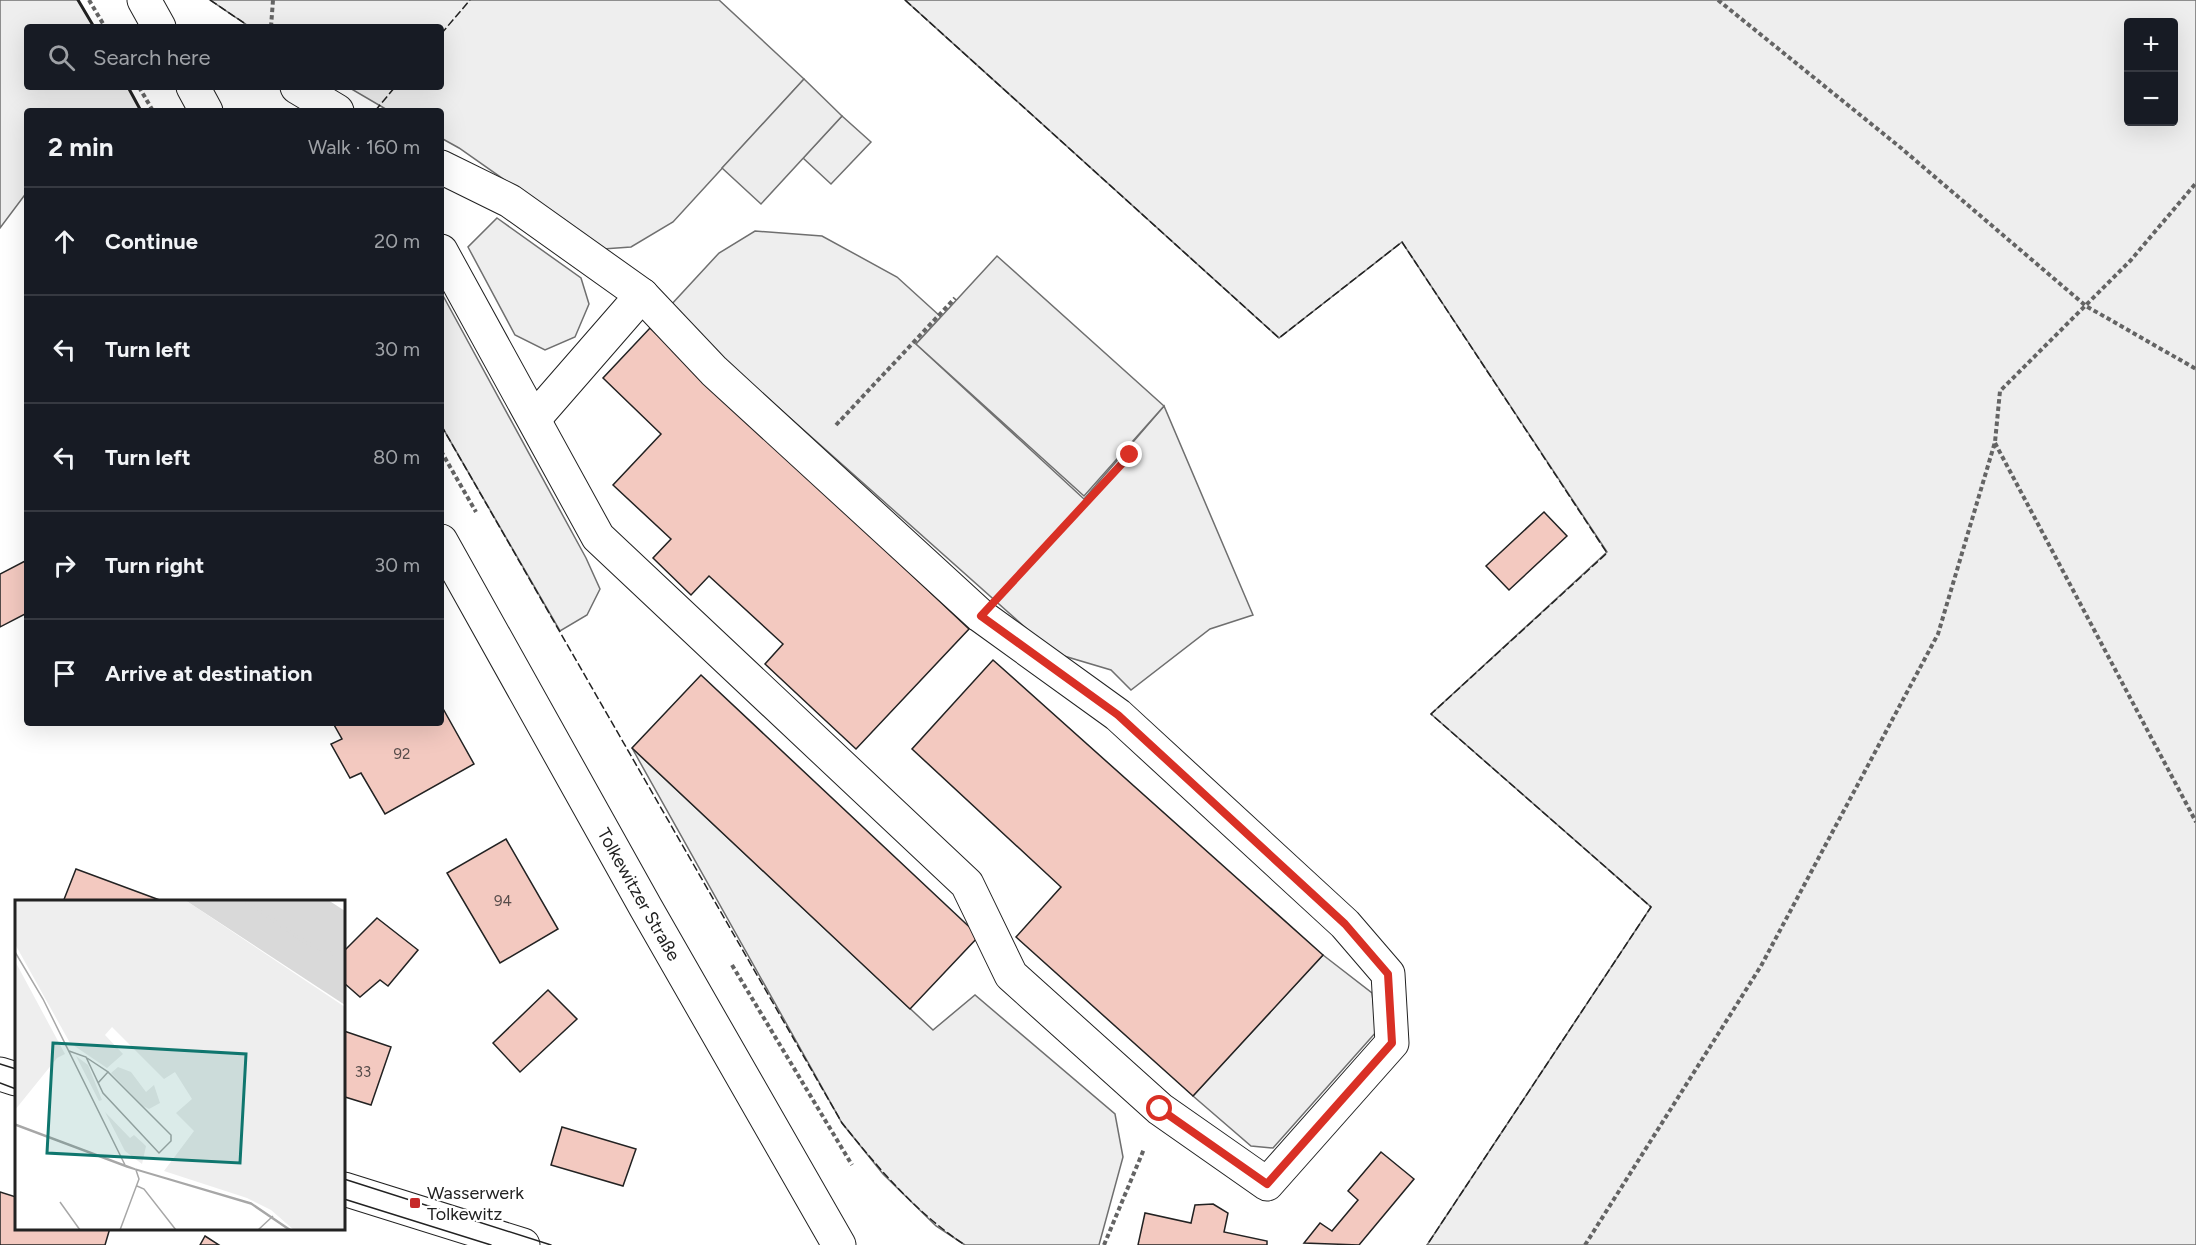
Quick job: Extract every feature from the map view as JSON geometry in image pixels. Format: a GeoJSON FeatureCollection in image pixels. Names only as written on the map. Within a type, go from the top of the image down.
{"type":"FeatureCollection","features":[{"type":"Feature","properties":{"kind":"main road"},"geometry":{"type":"LineString","coordinates":[[144,0],[157,24]]}},
{"type":"Feature","properties":{"kind":"main road"},"geometry":{"type":"LineString","coordinates":[[195,90],[204,108]]}},
{"type":"Feature","properties":{"kind":"main road"},"geometry":{"type":"LineString","coordinates":[[302,90],[332,108]]}},
{"type":"Feature","properties":{"kind":"main road"},"geometry":{"type":"LineString","coordinates":[[444,168],[510,201],[642,295],[714,371],[981,616],[1118,715],[1345,924],[1388,974],[1392,1043],[1267,1184],[1160,1109],[1011,975],[967,884],[598,537],[444,256]]}},
{"type":"Feature","properties":{"kind":"main road"},"geometry":{"type":"LineString","coordinates":[[534,419],[642,295]]}},
{"type":"Feature","properties":{"kind":"main road","name":"Tolkewitzer Straße"},"geometry":{"type":"LineString","coordinates":[[444,546],[652,918],[839,1245]]}},
{"type":"Feature","properties":{"kind":"main road"},"geometry":{"type":"LineString","coordinates":[[0,1074],[15,1079]]}},
{"type":"Feature","properties":{"kind":"main road"},"geometry":{"type":"LineString","coordinates":[[345,1190],[523,1245]]}},
{"type":"Feature","properties":{"kind":"path"},"geometry":{"type":"LineString","coordinates":[[89,0],[103,24]]}},
{"type":"Feature","properties":{"kind":"path"},"geometry":{"type":"LineString","coordinates":[[271,24],[273,0]]}},
{"type":"Feature","properties":{"kind":"path"},"geometry":{"type":"LineString","coordinates":[[1718,0],[1901,148],[2086,306],[2196,369]]}},
{"type":"Feature","properties":{"kind":"path"},"geometry":{"type":"LineString","coordinates":[[141,90],[151,108]]}},
{"type":"Feature","properties":{"kind":"path"},"geometry":{"type":"LineString","coordinates":[[1585,1245],[1761,966],[1938,634],[1995,442],[2000,391],[2131,260],[2196,183]]}},
{"type":"Feature","properties":{"kind":"path"},"geometry":{"type":"LineString","coordinates":[[807,457],[955,298]]}},
{"type":"Feature","properties":{"kind":"path"},"geometry":{"type":"LineString","coordinates":[[1995,442],[2196,822]]}},
{"type":"Feature","properties":{"kind":"path"},"geometry":{"type":"LineString","coordinates":[[981,616],[1130,455]]}},
{"type":"Feature","properties":{"kind":"path"},"geometry":{"type":"LineString","coordinates":[[444,456],[481,521]]}},
{"type":"Feature","properties":{"kind":"path"},"geometry":{"type":"LineString","coordinates":[[731,963],[852,1165]]}},
{"type":"Feature","properties":{"kind":"path"},"geometry":{"type":"LineString","coordinates":[[1104,1245],[1160,1109]]}},
{"type":"Feature","properties":{"kind":"shaded area"},"geometry":{"type":"Polygon","coordinates":[[[0,0],[78,0],[92,24],[24,24],[24,90],[130,90],[139,108],[24,108],[24,196],[0,228],[0,0]]]}},
{"type":"Feature","properties":{"kind":"shaded area"},"geometry":{"type":"Polygon","coordinates":[[[210,0],[719,0],[804,79],[673,222],[631,247],[603,249],[444,140],[444,108],[384,108],[353,90],[444,90],[444,24],[246,24],[210,0]]]}},
{"type":"Feature","properties":{"kind":"shaded area"},"geometry":{"type":"Polygon","coordinates":[[[905,0],[2196,0],[2196,1245],[1427,1245],[1651,907],[1431,714],[1607,552],[1402,242],[1279,338],[905,0]]]}},
{"type":"Feature","properties":{"kind":"shaded area"},"geometry":{"type":"Polygon","coordinates":[[[804,79],[842,116],[761,204],[722,168],[804,79]]]}},
{"type":"Feature","properties":{"kind":"shaded area"},"geometry":{"type":"Polygon","coordinates":[[[842,116],[871,142],[831,184],[803,158],[842,116]]]}},
{"type":"Feature","properties":{"kind":"shaded area"},"geometry":{"type":"Polygon","coordinates":[[[497,218],[581,278],[589,304],[575,337],[545,350],[515,335],[468,247],[497,218]]]}},
{"type":"Feature","properties":{"kind":"shaded area"},"geometry":{"type":"Polygon","coordinates":[[[755,231],[822,236],[897,277],[941,317],[916,344],[1084,499],[1164,406],[1253,615],[1210,629],[1131,690],[1111,670],[1054,653],[726,361],[670,306],[719,253],[755,231]]]}},
{"type":"Feature","properties":{"kind":"shaded area"},"geometry":{"type":"Polygon","coordinates":[[[997,256],[1164,406],[1084,496],[916,344],[997,256]]]}},
{"type":"Feature","properties":{"kind":"shaded area"},"geometry":{"type":"Polygon","coordinates":[[[444,298],[586,558],[600,589],[587,615],[560,631],[444,430],[444,298]]]}},
{"type":"Feature","properties":{"kind":"shaded area"},"geometry":{"type":"Polygon","coordinates":[[[632,748],[933,1030],[975,995],[1115,1114],[1123,1157],[1099,1245],[965,1245],[936,1226],[883,1174],[842,1123],[632,748]]]}},
{"type":"Feature","properties":{"kind":"shaded area"},"geometry":{"type":"Polygon","coordinates":[[[1323,955],[1372,993],[1377,1031],[1273,1148],[1251,1146],[1193,1096],[1323,955]]]}},
{"type":"Feature","properties":{"kind":"building"},"geometry":{"type":"Polygon","coordinates":[[[650,328],[969,629],[856,749],[765,664],[783,644],[709,576],[691,595],[653,558],[671,539],[613,485],[661,434],[603,378],[650,328]]]}},
{"type":"Feature","properties":{"kind":"building"},"geometry":{"type":"Polygon","coordinates":[[[1544,512],[1567,536],[1509,590],[1486,566],[1544,512]]]}},
{"type":"Feature","properties":{"kind":"building"},"geometry":{"type":"Polygon","coordinates":[[[24,562],[24,615],[0,627],[0,574],[24,562]]]}},
{"type":"Feature","properties":{"kind":"building"},"geometry":{"type":"Polygon","coordinates":[[[993,660],[1323,955],[1193,1096],[1016,937],[1061,887],[912,749],[993,660]]]}},
{"type":"Feature","properties":{"kind":"building"},"geometry":{"type":"Polygon","coordinates":[[[701,675],[979,936],[910,1009],[632,748],[701,675]]]}},
{"type":"Feature","properties":{"kind":"building"},"geometry":{"type":"Polygon","coordinates":[[[444,710],[474,764],[385,814],[361,773],[350,778],[331,744],[342,739],[335,726],[444,726],[444,710]]]}},
{"type":"Feature","properties":{"kind":"building"},"geometry":{"type":"Polygon","coordinates":[[[506,839],[558,929],[500,963],[447,873],[506,839]]]}},
{"type":"Feature","properties":{"kind":"building"},"geometry":{"type":"Polygon","coordinates":[[[76,869],[160,900],[64,900],[76,869]]]}},
{"type":"Feature","properties":{"kind":"building"},"geometry":{"type":"Polygon","coordinates":[[[377,918],[418,950],[388,986],[380,980],[360,997],[345,984],[345,950],[377,918]]]}},
{"type":"Feature","properties":{"kind":"building"},"geometry":{"type":"Polygon","coordinates":[[[548,990],[577,1019],[520,1072],[493,1043],[548,990]]]}},
{"type":"Feature","properties":{"kind":"building"},"geometry":{"type":"Polygon","coordinates":[[[345,1031],[391,1047],[371,1105],[345,1097],[345,1031]]]}},
{"type":"Feature","properties":{"kind":"building"},"geometry":{"type":"Polygon","coordinates":[[[562,1127],[636,1149],[623,1186],[551,1165],[562,1127]]]}},
{"type":"Feature","properties":{"kind":"building"},"geometry":{"type":"Polygon","coordinates":[[[1381,1152],[1414,1179],[1359,1245],[1304,1243],[1320,1223],[1332,1231],[1358,1200],[1348,1191],[1381,1152]]]}},
{"type":"Feature","properties":{"kind":"building"},"geometry":{"type":"Polygon","coordinates":[[[0,1192],[15,1197],[15,1230],[109,1230],[105,1245],[0,1245],[0,1192]]]}},
{"type":"Feature","properties":{"kind":"building"},"geometry":{"type":"Polygon","coordinates":[[[1213,1204],[1228,1213],[1224,1232],[1267,1241],[1267,1245],[1138,1245],[1145,1213],[1191,1223],[1195,1205],[1213,1204]]]}},
{"type":"Feature","properties":{"kind":"building"},"geometry":{"type":"Polygon","coordinates":[[[205,1236],[219,1245],[200,1245],[205,1236]]]}},
{"type":"Feature","properties":{"kind":"tram line"},"geometry":{"type":"LineString","coordinates":[[0,1064],[15,1069]]}},
{"type":"Feature","properties":{"kind":"tram line"},"geometry":{"type":"LineString","coordinates":[[0,1083],[15,1089]]}},
{"type":"Feature","properties":{"kind":"tram line"},"geometry":{"type":"LineString","coordinates":[[345,1179],[551,1245]]}},
{"type":"Feature","properties":{"kind":"tram line"},"geometry":{"type":"LineString","coordinates":[[345,1199],[491,1245]]}},
{"type":"Feature","properties":{"kind":"fence"},"geometry":{"type":"LineString","coordinates":[[210,0],[246,24]]}},
{"type":"Feature","properties":{"kind":"fence"},"geometry":{"type":"LineString","coordinates":[[444,30],[470,0]]}},
{"type":"Feature","properties":{"kind":"fence"},"geometry":{"type":"LineString","coordinates":[[905,0],[1279,338],[1402,242],[1607,553],[1431,714],[1651,907],[1427,1245]]}},
{"type":"Feature","properties":{"kind":"fence"},"geometry":{"type":"LineString","coordinates":[[378,108],[392,90]]}},
{"type":"Feature","properties":{"kind":"fence"},"geometry":{"type":"LineString","coordinates":[[444,430],[842,1123],[884,1173],[914,1204],[965,1245]]}},
{"type":"Feature","properties":{"kind":"wall"},"geometry":{"type":"LineString","coordinates":[[78,0],[92,24]]}},
{"type":"Feature","properties":{"kind":"wall"},"geometry":{"type":"LineString","coordinates":[[130,90],[139,108]]}},
{"type":"Feature","properties":{"kind":"place","name":"Wasserwerk Tolkewitz"},"geometry":{"type":"Point","coordinates":[415,1203]}},
{"type":"Feature","properties":{"kind":"route"},"geometry":{"type":"LineString","coordinates":[[1130,455],[981,616],[1118,715],[1345,924],[1388,974],[1392,1043],[1267,1184],[1160,1109]]}}]}
